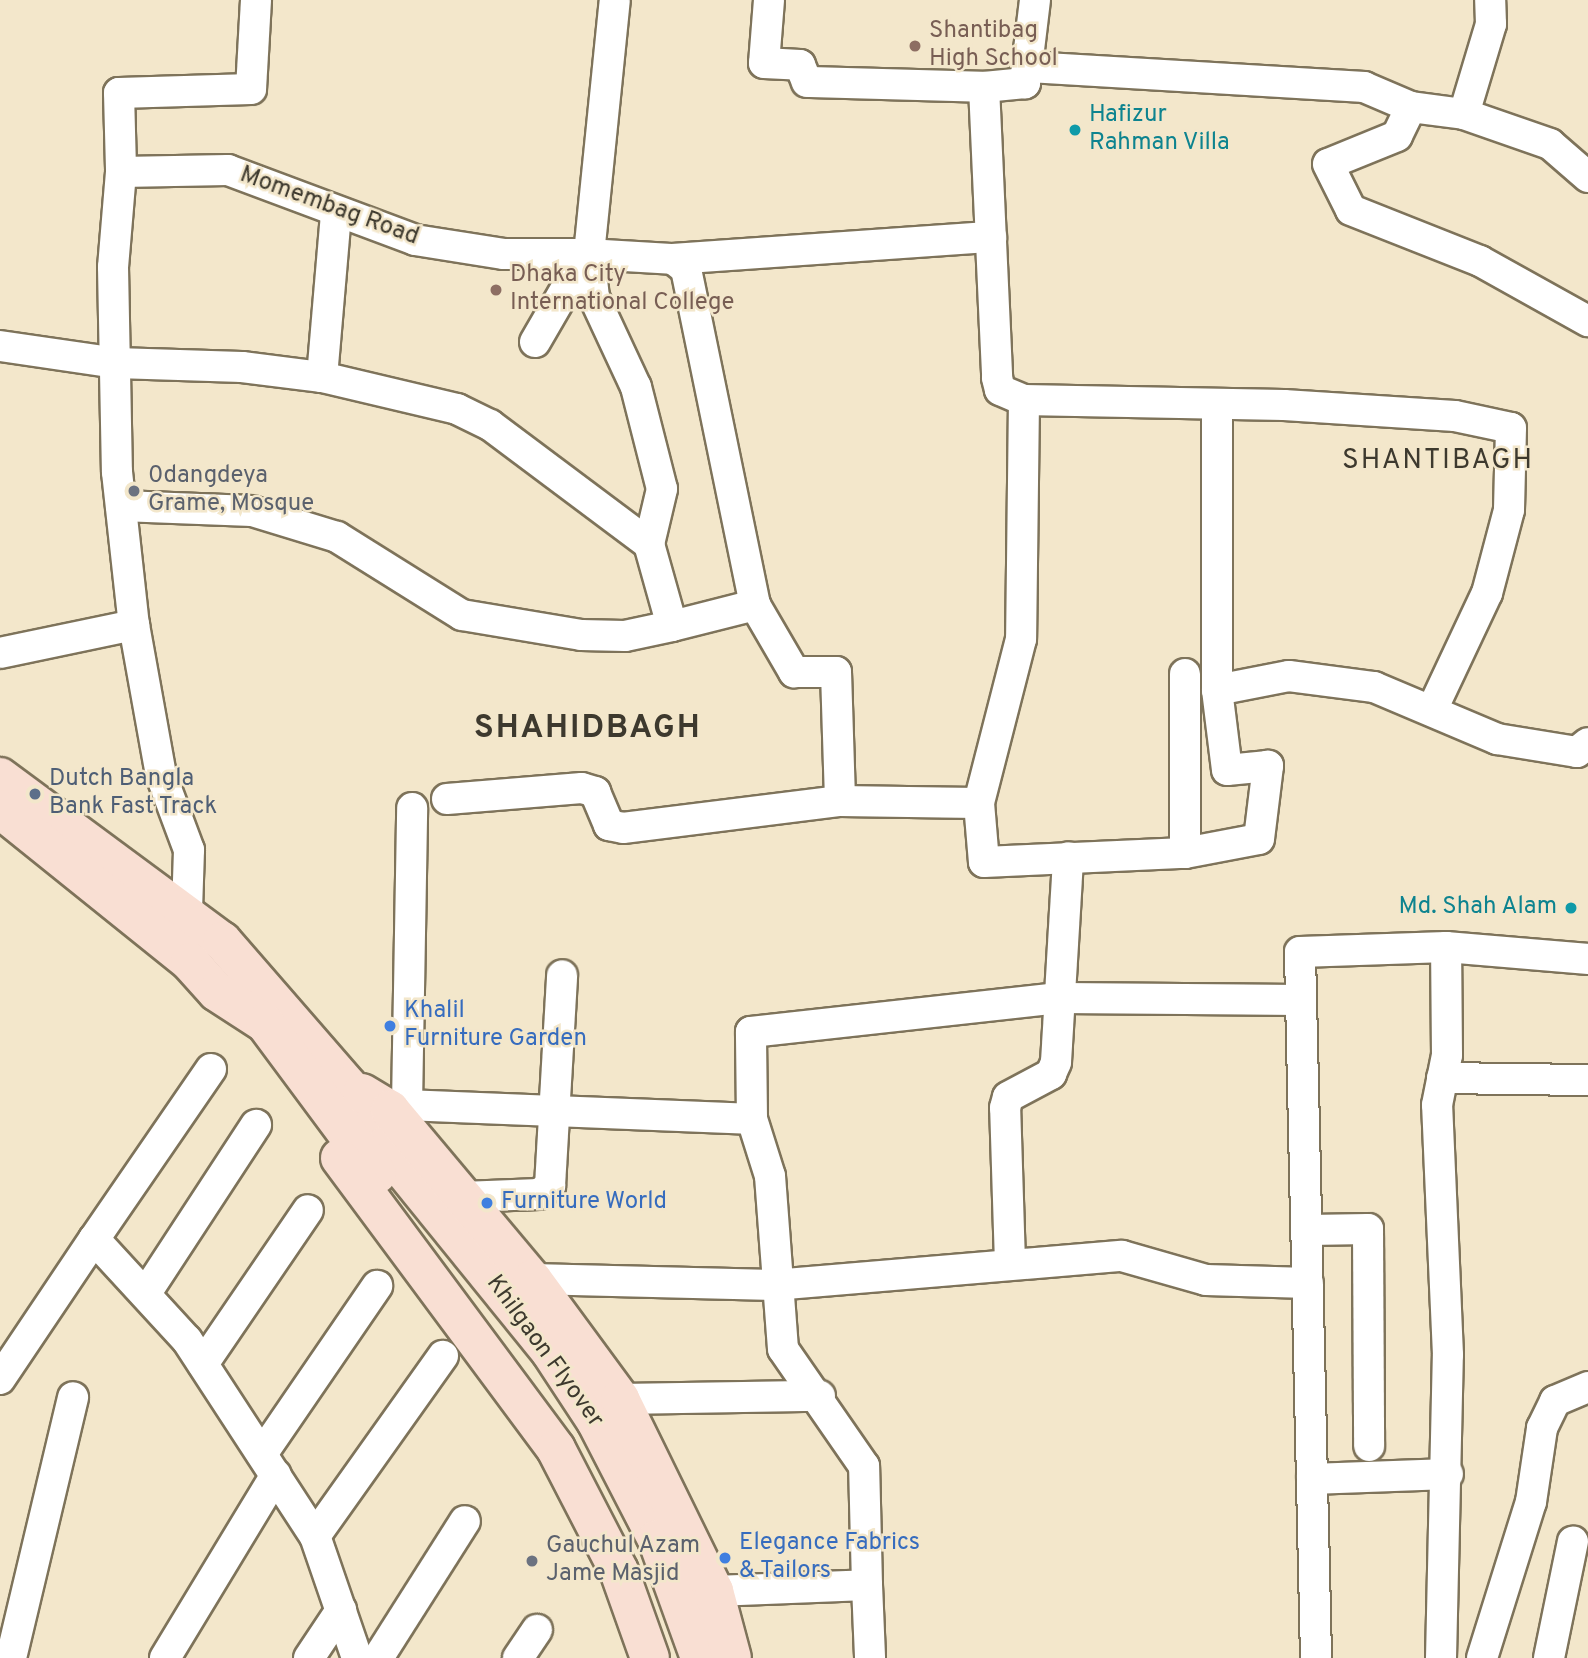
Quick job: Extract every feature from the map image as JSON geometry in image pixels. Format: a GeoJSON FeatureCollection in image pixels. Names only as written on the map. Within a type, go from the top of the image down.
{"type":"FeatureCollection","features":[{"type":"Feature","properties":{"kind":"main road"},"geometry":{"type":"LineString","coordinates":[[0,777],[187,911],[222,941],[335,1097],[386,1130]]}},
{"type":"Feature","properties":{"kind":"main road"},"geometry":{"type":"LineString","coordinates":[[0,809],[190,962],[217,992],[265,1023],[335,1097],[386,1130],[462,1197],[532,1279],[620,1399],[714,1591],[732,1658]]}},
{"type":"Feature","properties":{"kind":"main road"},"geometry":{"type":"LineString","coordinates":[[335,1097],[356,1184],[456,1307],[556,1449],[619,1571],[650,1658]]}},
{"type":"Feature","properties":{"kind":"main road","name":"Khilgaon Flyover"},"geometry":{"type":"LineString","coordinates":[[386,1130],[572,1419],[644,1557],[678,1658]]}},
{"type":"Feature","properties":{"kind":"main road","name":"Khilgaon Flyover"},"geometry":{"type":"LineString","coordinates":[[386,1130],[550,1351],[596,1421],[657,1539],[700,1658]]}},
{"type":"Feature","properties":{"kind":"street"},"geometry":{"type":"LineString","coordinates":[[187,911],[189,850],[167,799],[134,625],[121,506],[113,267],[121,172],[119,93],[247,94],[251,89],[256,0]]}},
{"type":"Feature","properties":{"kind":"street"},"geometry":{"type":"LineString","coordinates":[[615,0],[588,254],[594,297],[636,387],[662,489],[649,544],[672,626]]}},
{"type":"Feature","properties":{"kind":"street"},"geometry":{"type":"LineString","coordinates":[[769,0],[764,63],[800,65],[807,82],[984,87],[1027,75],[1364,86],[1411,107],[1464,114],[1550,144],[1588,177]]}},
{"type":"Feature","properties":{"kind":"street"},"geometry":{"type":"LineString","coordinates":[[1027,75],[1035,0]]}},
{"type":"Feature","properties":{"kind":"street"},"geometry":{"type":"LineString","coordinates":[[1464,114],[1491,24],[1490,0]]}},
{"type":"Feature","properties":{"kind":"street"},"geometry":{"type":"LineString","coordinates":[[984,87],[997,378],[1000,390],[1024,400],[1217,404],[1455,416],[1511,428],[1508,510],[1487,593],[1433,708]]}},
{"type":"Feature","properties":{"kind":"street"},"geometry":{"type":"LineString","coordinates":[[1411,107],[1397,136],[1328,164],[1351,210],[1480,261],[1588,321]]}},
{"type":"Feature","properties":{"kind":"street","name":"Momembag Road"},"geometry":{"type":"LineString","coordinates":[[121,172],[228,170],[415,240],[503,254],[588,254],[673,259],[991,237]]}},
{"type":"Feature","properties":{"kind":"street"},"geometry":{"type":"LineString","coordinates":[[322,377],[337,212]]}},
{"type":"Feature","properties":{"kind":"street"},"geometry":{"type":"LineString","coordinates":[[535,342],[588,254]]}},
{"type":"Feature","properties":{"kind":"street"},"geometry":{"type":"LineString","coordinates":[[673,259],[686,269],[755,606],[794,672],[836,673],[840,801]]}},
{"type":"Feature","properties":{"kind":"street"},"geometry":{"type":"LineString","coordinates":[[0,346],[116,363],[322,377],[474,415],[649,544]]}},
{"type":"Feature","properties":{"kind":"street"},"geometry":{"type":"LineString","coordinates":[[1024,400],[1021,639],[979,803],[984,862],[1185,853],[1259,839],[1268,766],[1227,770],[1217,690],[1217,404]]}},
{"type":"Feature","properties":{"kind":"street"},"geometry":{"type":"LineString","coordinates":[[121,506],[252,511],[337,537],[461,615],[581,635],[625,636],[755,606]]}},
{"type":"Feature","properties":{"kind":"street"},"geometry":{"type":"LineString","coordinates":[[0,653],[134,625]]}},
{"type":"Feature","properties":{"kind":"street"},"geometry":{"type":"LineString","coordinates":[[1185,674],[1185,853]]}},
{"type":"Feature","properties":{"kind":"street"},"geometry":{"type":"LineString","coordinates":[[1217,690],[1289,676],[1374,687],[1433,708],[1497,739],[1577,752],[1588,744]]}},
{"type":"Feature","properties":{"kind":"street"},"geometry":{"type":"LineString","coordinates":[[447,799],[582,788],[595,792],[609,825],[623,828],[840,801],[979,803]]}},
{"type":"Feature","properties":{"kind":"street"},"geometry":{"type":"LineString","coordinates":[[412,808],[386,1130],[551,1110],[752,1119]]}},
{"type":"Feature","properties":{"kind":"street"},"geometry":{"type":"LineString","coordinates":[[1010,1263],[1005,1108],[1020,1086],[1051,1074],[1061,998],[1068,857]]}},
{"type":"Feature","properties":{"kind":"street"},"geometry":{"type":"LineString","coordinates":[[1441,1658],[1448,1474],[1437,1105],[1442,1078],[1447,947]]}},
{"type":"Feature","properties":{"kind":"street"},"geometry":{"type":"LineString","coordinates":[[1316,1658],[1309,1230],[1297,962],[1306,948],[1447,947],[1588,959]]}},
{"type":"Feature","properties":{"kind":"street"},"geometry":{"type":"LineString","coordinates":[[462,1197],[546,1192],[562,975]]}},
{"type":"Feature","properties":{"kind":"street"},"geometry":{"type":"LineString","coordinates":[[870,1658],[864,1466],[820,1396],[783,1349],[774,1285],[770,1176],[752,1119],[751,1032],[1061,998],[1299,1000]]}},
{"type":"Feature","properties":{"kind":"street"},"geometry":{"type":"LineString","coordinates":[[0,1379],[211,1069]]}},
{"type":"Feature","properties":{"kind":"street"},"geometry":{"type":"LineString","coordinates":[[1442,1078],[1588,1080]]}},
{"type":"Feature","properties":{"kind":"street"},"geometry":{"type":"LineString","coordinates":[[146,1293],[256,1125]]}},
{"type":"Feature","properties":{"kind":"street"},"geometry":{"type":"LineString","coordinates":[[203,1364],[308,1210]]}},
{"type":"Feature","properties":{"kind":"street"},"geometry":{"type":"LineString","coordinates":[[1309,1230],[1368,1229],[1369,1446]]}},
{"type":"Feature","properties":{"kind":"street"},"geometry":{"type":"LineString","coordinates":[[94,1239],[146,1293],[203,1364],[315,1536],[357,1658]]}},
{"type":"Feature","properties":{"kind":"street"},"geometry":{"type":"LineString","coordinates":[[532,1279],[774,1285],[1010,1263],[1122,1256],[1206,1280],[1308,1283]]}},
{"type":"Feature","properties":{"kind":"street"},"geometry":{"type":"LineString","coordinates":[[165,1658],[269,1464],[377,1286]]}},
{"type":"Feature","properties":{"kind":"street"},"geometry":{"type":"LineString","coordinates":[[315,1536],[443,1356]]}},
{"type":"Feature","properties":{"kind":"street"},"geometry":{"type":"LineString","coordinates":[[1482,1658],[1531,1502],[1542,1428],[1555,1401],[1588,1387]]}},
{"type":"Feature","properties":{"kind":"street"},"geometry":{"type":"LineString","coordinates":[[11,1658],[73,1396]]}},
{"type":"Feature","properties":{"kind":"street"},"geometry":{"type":"LineString","coordinates":[[620,1399],[820,1396]]}},
{"type":"Feature","properties":{"kind":"street"},"geometry":{"type":"LineString","coordinates":[[1312,1479],[1448,1474]]}},
{"type":"Feature","properties":{"kind":"street"},"geometry":{"type":"LineString","coordinates":[[378,1658],[465,1521]]}},
{"type":"Feature","properties":{"kind":"street"},"geometry":{"type":"LineString","coordinates":[[1549,1658],[1573,1542]]}},
{"type":"Feature","properties":{"kind":"street"},"geometry":{"type":"LineString","coordinates":[[714,1591],[867,1585]]}},
{"type":"Feature","properties":{"kind":"street"},"geometry":{"type":"LineString","coordinates":[[309,1658],[341,1610]]}},
{"type":"Feature","properties":{"kind":"street"},"geometry":{"type":"LineString","coordinates":[[518,1658],[537,1630]]}},
{"type":"Feature","properties":{"kind":"place","name":"Shantibag High School"},"geometry":{"type":"Point","coordinates":[915,46]}},
{"type":"Feature","properties":{"kind":"place","name":"Hafizur Rahman Villa"},"geometry":{"type":"Point","coordinates":[1075,130]}},
{"type":"Feature","properties":{"kind":"place","name":"Dhaka City International College"},"geometry":{"type":"Point","coordinates":[496,290]}},
{"type":"Feature","properties":{"kind":"place","name":"0dangdeya Grame, Mosque"},"geometry":{"type":"Point","coordinates":[134,491]}},
{"type":"Feature","properties":{"kind":"place","name":"Dutch Bangla Bank Fast Track"},"geometry":{"type":"Point","coordinates":[35,794]}},
{"type":"Feature","properties":{"kind":"place","name":"Md. Shah Alam"},"geometry":{"type":"Point","coordinates":[1571,908]}},
{"type":"Feature","properties":{"kind":"place","name":"Khalil Furniture Garden"},"geometry":{"type":"Point","coordinates":[390,1026]}},
{"type":"Feature","properties":{"kind":"place","name":"Furniture World"},"geometry":{"type":"Point","coordinates":[487,1203]}},
{"type":"Feature","properties":{"kind":"place","name":"Elegance Fabrics & Tailors"},"geometry":{"type":"Point","coordinates":[725,1558]}},
{"type":"Feature","properties":{"kind":"place","name":"Gauchul Azam Jame Masjid"},"geometry":{"type":"Point","coordinates":[532,1561]}},
{"type":"Feature","properties":{"kind":"district","name":"SHANTIBAGH"},"geometry":{"type":"Point","coordinates":[1438,461]}},
{"type":"Feature","properties":{"kind":"district","name":"SHAHIDBAGH"},"geometry":{"type":"Point","coordinates":[588,729]}}]}
